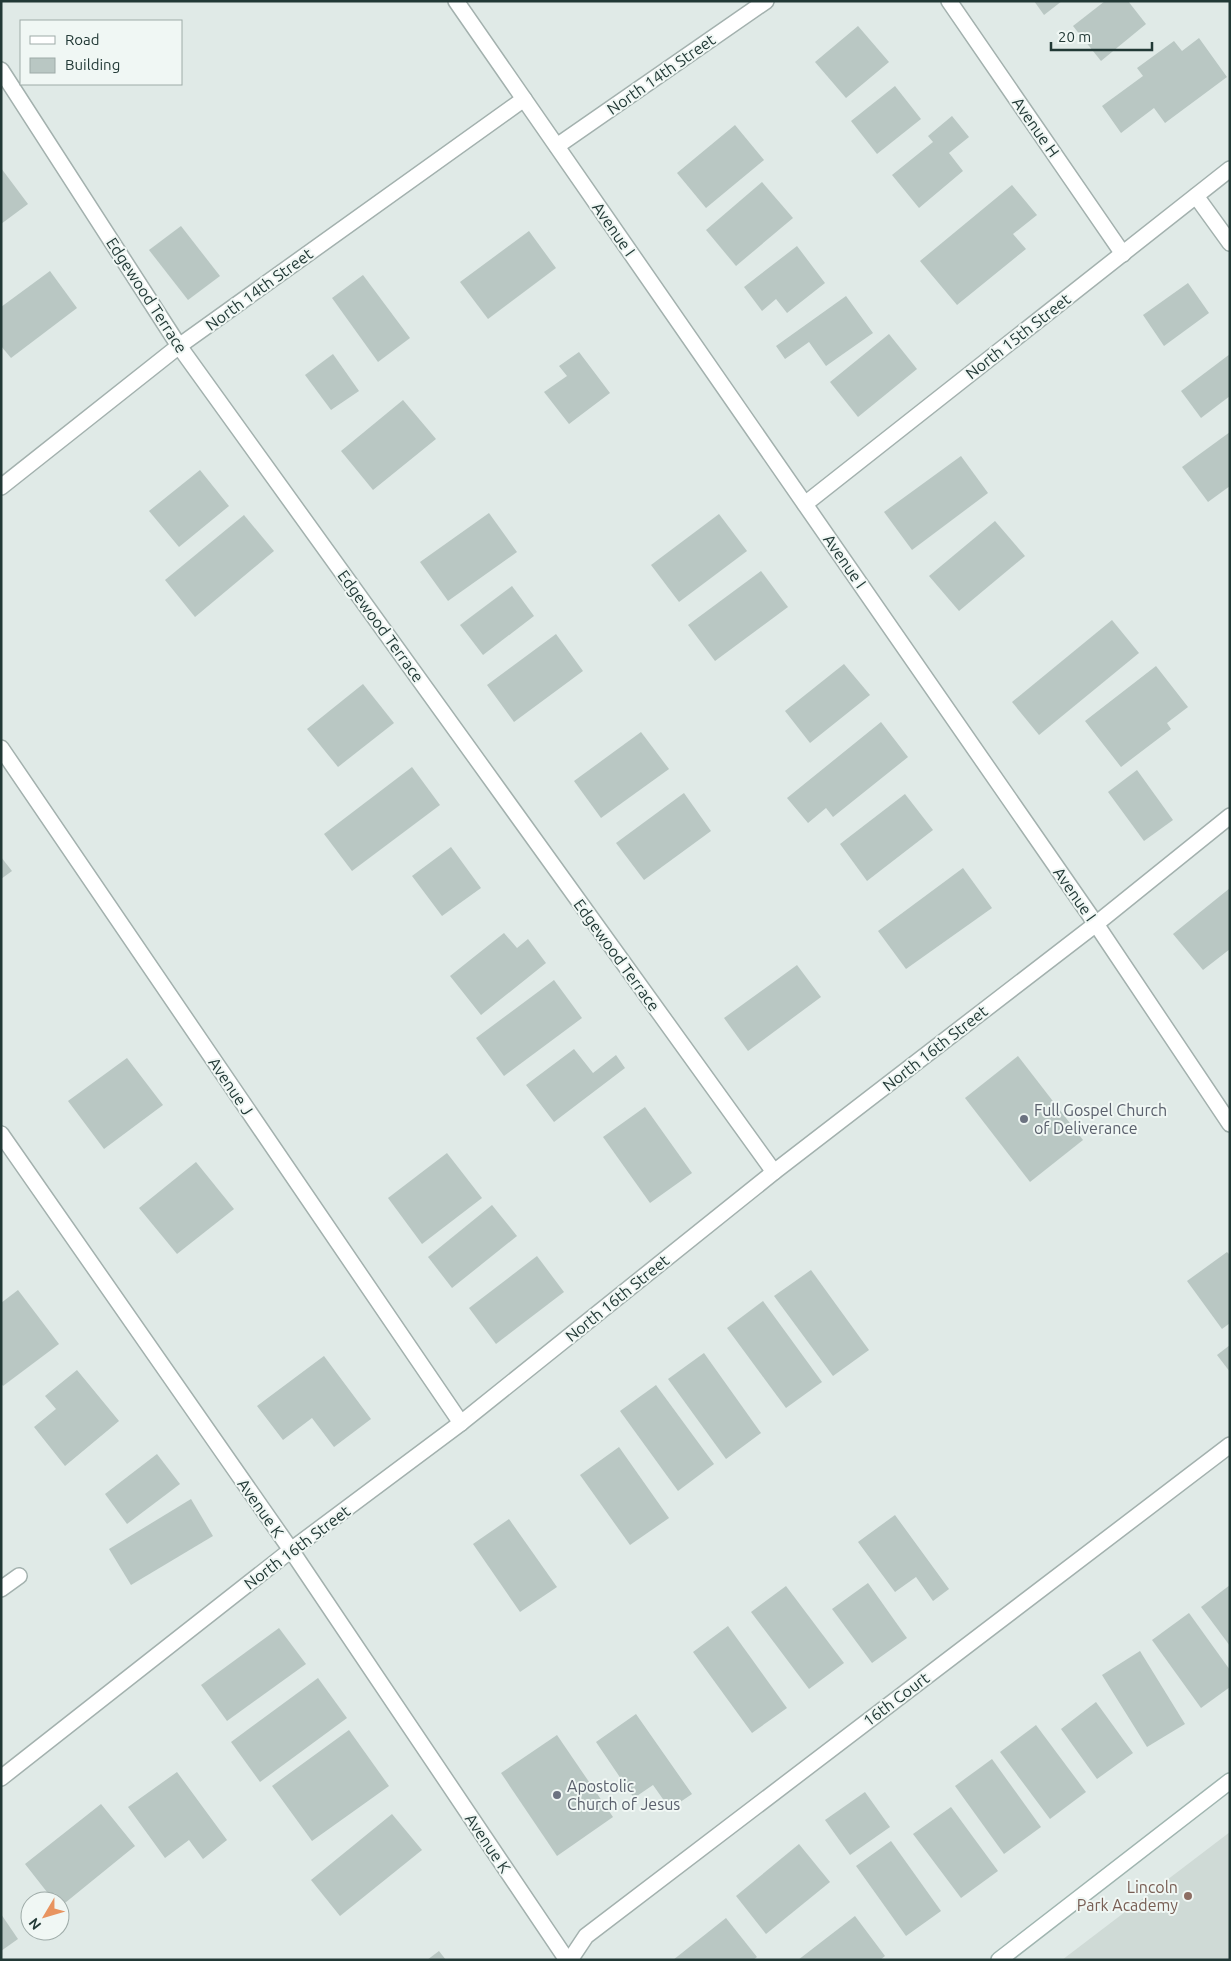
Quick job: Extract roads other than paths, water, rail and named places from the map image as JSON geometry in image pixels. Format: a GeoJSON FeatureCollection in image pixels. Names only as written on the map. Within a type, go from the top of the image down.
{"type":"FeatureCollection","features":[{"type":"Feature","properties":{"kind":"street","name":"Avenue I"},"geometry":{"type":"LineString","coordinates":[[456,1],[1096,924],[1230,1124]]}},
{"type":"Feature","properties":{"kind":"street","name":"North 14th Street"},"geometry":{"type":"LineString","coordinates":[[557,146],[766,1]]}},
{"type":"Feature","properties":{"kind":"street","name":"Avenue H"},"geometry":{"type":"LineString","coordinates":[[949,1],[1123,254]]}},
{"type":"Feature","properties":{"kind":"street","name":"Edgewood Terrace"},"geometry":{"type":"LineString","coordinates":[[1,70],[179,346],[774,1172]]}},
{"type":"Feature","properties":{"kind":"street","name":"North 14th Street"},"geometry":{"type":"LineString","coordinates":[[1,487],[179,346],[524,99]]}},
{"type":"Feature","properties":{"kind":"street","name":"North 15th Street"},"geometry":{"type":"LineString","coordinates":[[805,504],[1230,169]]}},
{"type":"Feature","properties":{"kind":"street"},"geometry":{"type":"LineString","coordinates":[[1196,196],[1230,243]]}},
{"type":"Feature","properties":{"kind":"street","name":"Avenue J"},"geometry":{"type":"LineString","coordinates":[[1,748],[461,1423]]}},
{"type":"Feature","properties":{"kind":"street","name":"North 16th Street"},"geometry":{"type":"LineString","coordinates":[[1,1778],[291,1550],[461,1423],[774,1172],[1096,924],[1230,816]]}},
{"type":"Feature","properties":{"kind":"street","name":"Avenue K"},"geometry":{"type":"LineString","coordinates":[[1,1134],[291,1550],[568,1960]]}},
{"type":"Feature","properties":{"kind":"street","name":"16th Court"},"geometry":{"type":"LineString","coordinates":[[568,1960],[586,1936],[1230,1445]]}},
{"type":"Feature","properties":{"kind":"street"},"geometry":{"type":"LineString","coordinates":[[1,1589],[20,1576]]}},
{"type":"Feature","properties":{"kind":"street"},"geometry":{"type":"LineString","coordinates":[[999,1960],[1230,1781]]}},
{"type":"Feature","properties":{"kind":"place","name":"Full Gospel Church of Deliverance"},"geometry":{"type":"Point","coordinates":[1024,1119]}},
{"type":"Feature","properties":{"kind":"place","name":"Apostolic Church of Jesus"},"geometry":{"type":"Point","coordinates":[557,1795]}},
{"type":"Feature","properties":{"kind":"place","name":"Lincoln Park Academy"},"geometry":{"type":"Point","coordinates":[1188,1896]}}]}
